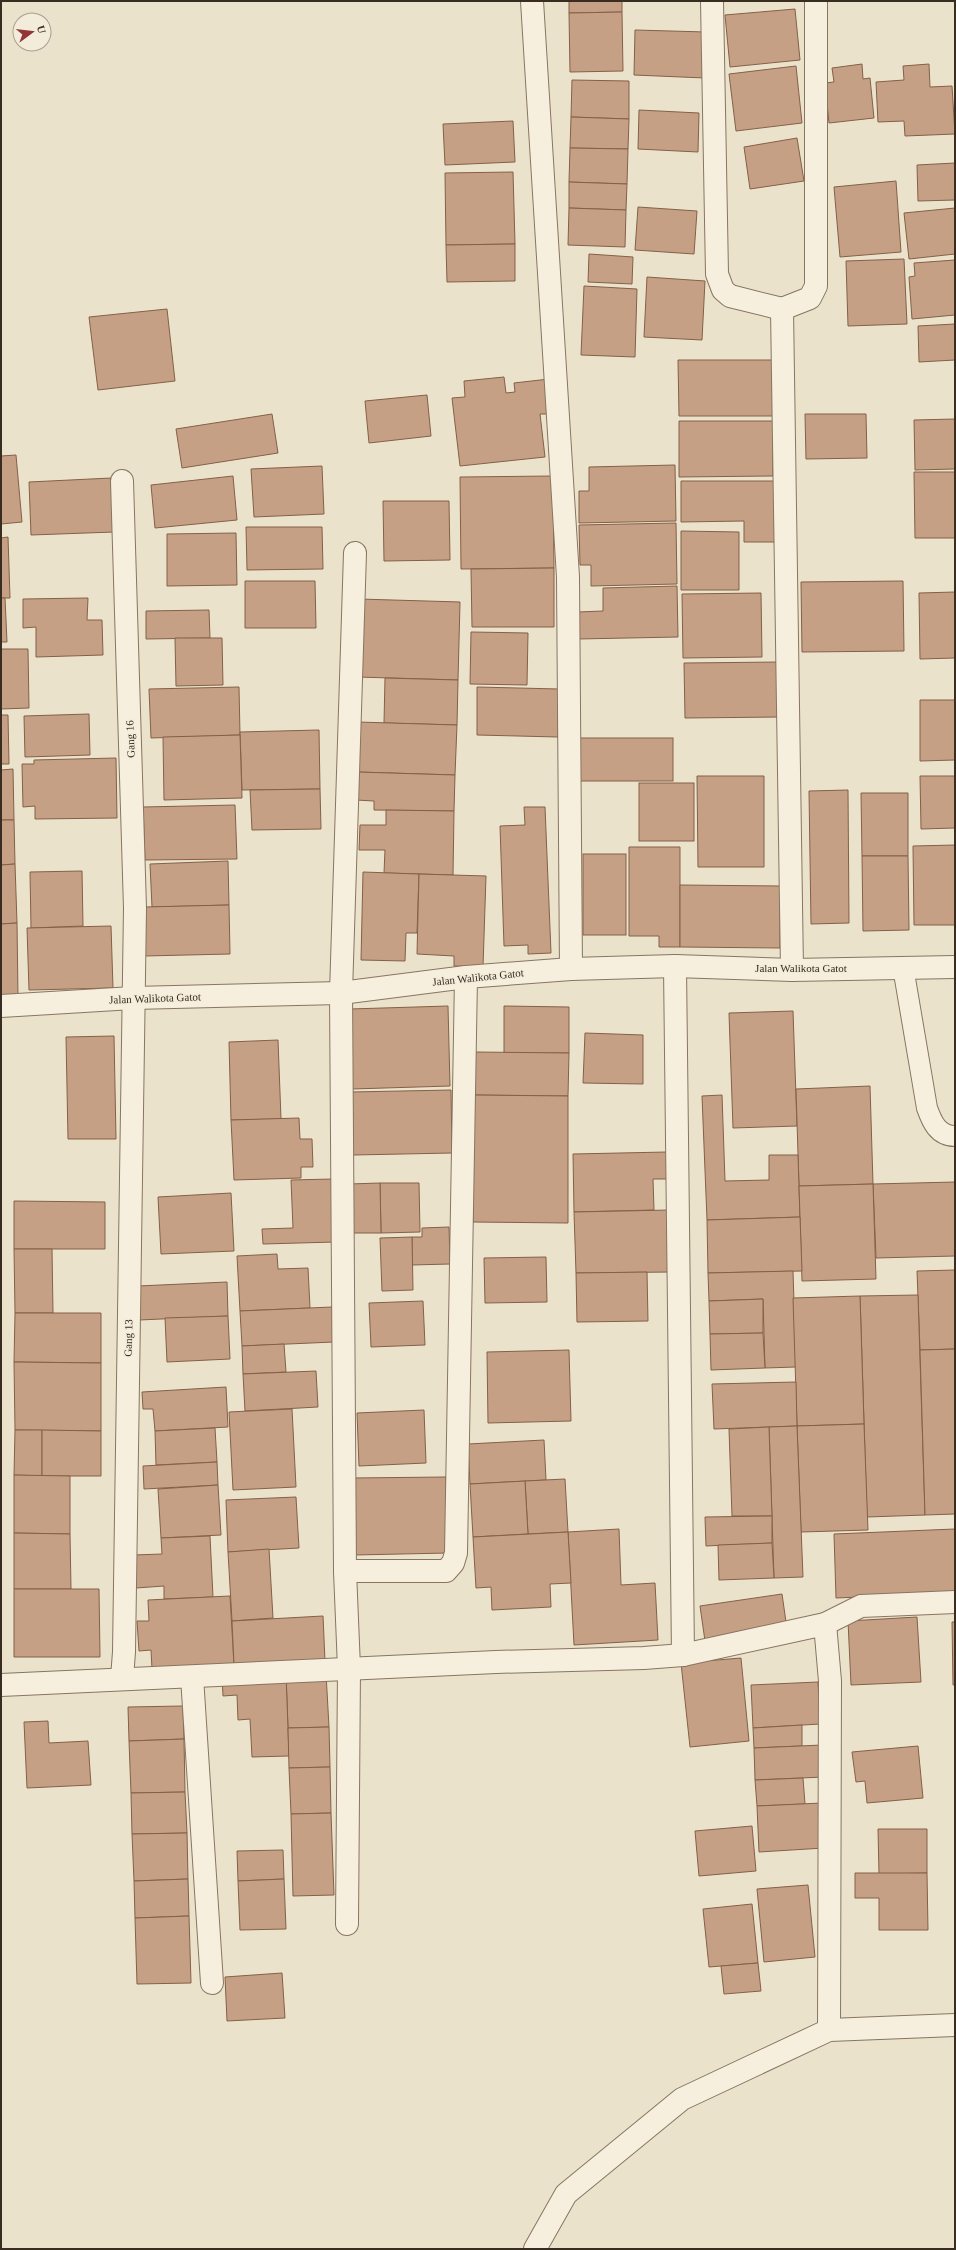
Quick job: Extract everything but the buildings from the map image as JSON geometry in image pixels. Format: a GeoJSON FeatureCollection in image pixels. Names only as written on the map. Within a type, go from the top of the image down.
{"type":"FeatureCollection","features":[{"type":"Feature","properties":{"kind":"street"},"geometry":{"type":"LineString","coordinates":[[532,1],[568,577],[571,968]]}},
{"type":"Feature","properties":{"kind":"street"},"geometry":{"type":"LineString","coordinates":[[712,1],[717,274],[723,290],[730,296],[782,309],[810,298],[816,286],[816,1]]}},
{"type":"Feature","properties":{"kind":"street"},"geometry":{"type":"LineString","coordinates":[[782,309],[792,970]]}},
{"type":"Feature","properties":{"kind":"street","name":"Gang 16"},"geometry":{"type":"LineString","coordinates":[[122,481],[135,908],[133,998]]}},
{"type":"Feature","properties":{"kind":"street"},"geometry":{"type":"LineString","coordinates":[[346,1924],[349,1668],[345,1571],[342,993],[355,554]]}},
{"type":"Feature","properties":{"kind":"street"},"geometry":{"type":"LineString","coordinates":[[675,966],[683,1655]]}},
{"type":"Feature","properties":{"kind":"street","name":"Jalan Walikota Gatot"},"geometry":{"type":"LineString","coordinates":[[1,1006],[133,998],[342,993],[466,977],[571,968],[675,966],[792,970],[955,967]]}},
{"type":"Feature","properties":{"kind":"street"},"geometry":{"type":"LineString","coordinates":[[345,1571],[446,1572],[453,1563],[456,1553],[466,977]]}},
{"type":"Feature","properties":{"kind":"street","name":"Gang 13"},"geometry":{"type":"LineString","coordinates":[[122,1678],[133,998]]}},
{"type":"Feature","properties":{"kind":"street"},"geometry":{"type":"LineString","coordinates":[[1,1685],[122,1678],[192,1677],[349,1668],[683,1655],[825,1624],[861,1606],[955,1602]]}},
{"type":"Feature","properties":{"kind":"street"},"geometry":{"type":"LineString","coordinates":[[825,1624],[830,1681],[829,2030]]}},
{"type":"Feature","properties":{"kind":"street"},"geometry":{"type":"LineString","coordinates":[[192,1677],[212,1983]]}},
{"type":"Feature","properties":{"kind":"street"},"geometry":{"type":"LineString","coordinates":[[534,2249],[566,2194],[682,2099],[829,2030],[955,2025]]}},
{"type":"Feature","properties":{"kind":"lane"},"geometry":{"type":"LineString","coordinates":[[903,967],[927,1108],[933,1124],[947,1136],[955,1136]]}}]}
